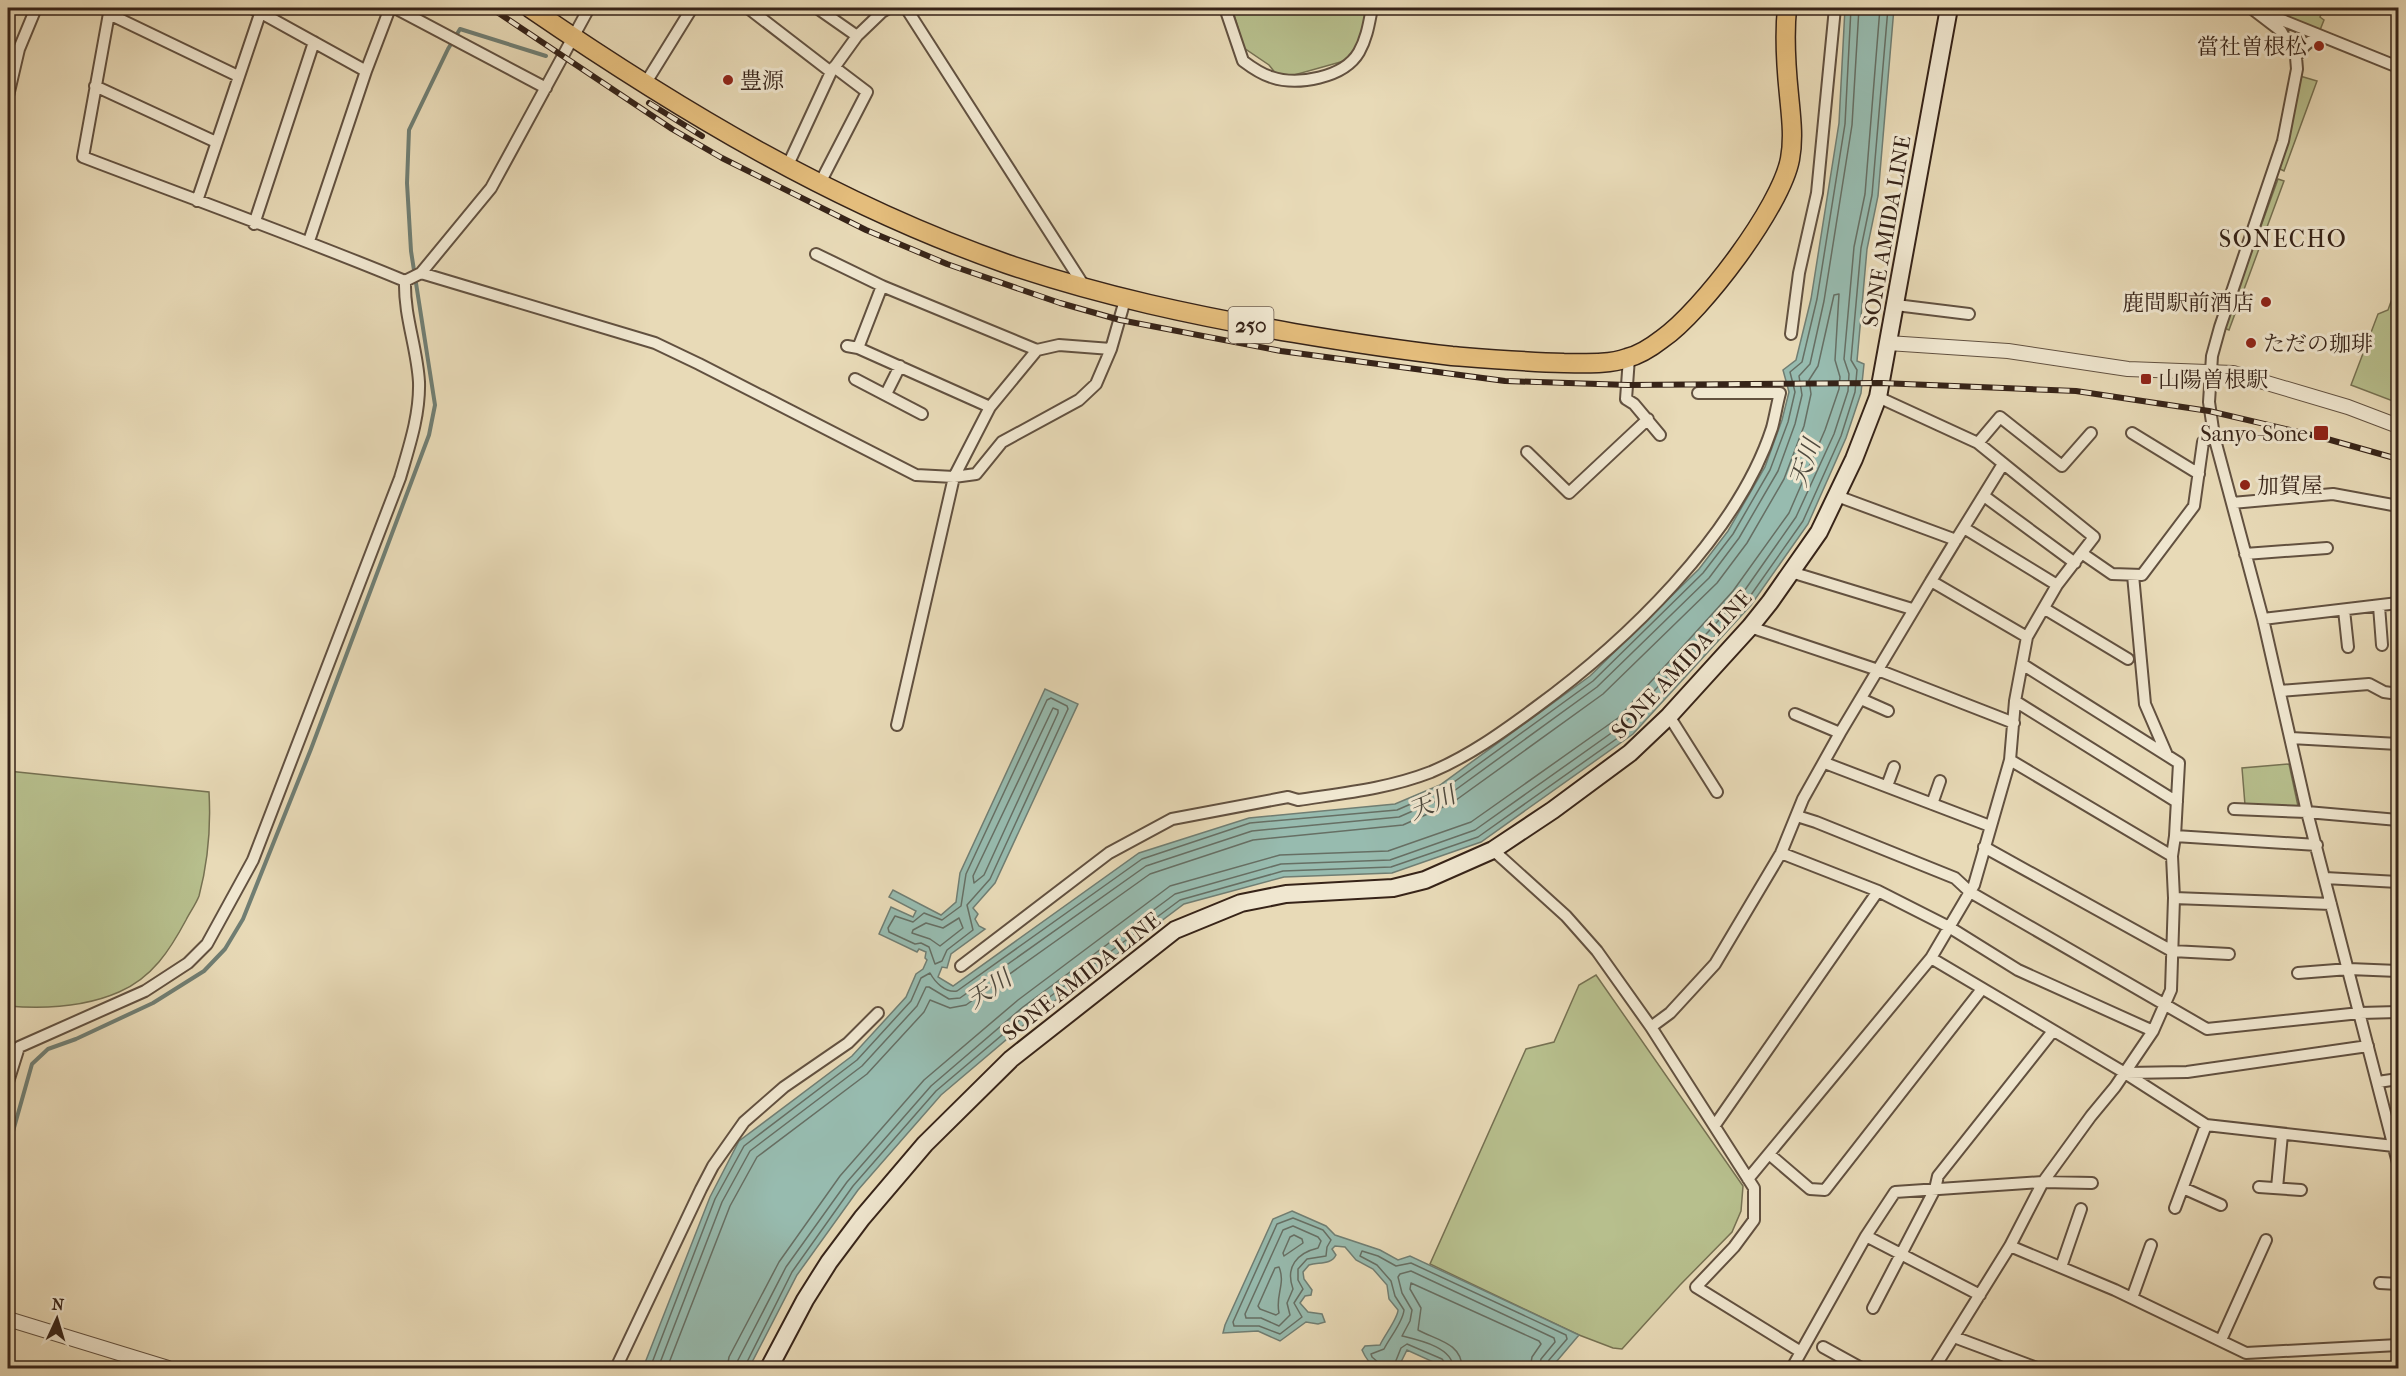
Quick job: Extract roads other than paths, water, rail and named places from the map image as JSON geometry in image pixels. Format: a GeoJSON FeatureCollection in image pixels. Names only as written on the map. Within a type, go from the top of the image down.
{"type":"FeatureCollection","features":[{"type":"Feature","properties":{"kind":"highway","name":"250"},"geometry":{"type":"LineString","coordinates":[[530,8],[645,84],[787,167],[923,232],[1006,264],[1125,300],[1261,327],[1420,352],[1517,362],[1602,363],[1629,358],[1664,339],[1699,306],[1765,218],[1782,184],[1790,158],[1792,129],[1785,49],[1787,8]]}},
{"type":"Feature","properties":{"kind":"main road","name":"SONE AMIDA LINE"},"geometry":{"type":"LineString","coordinates":[[769,1368],[805,1300],[829,1262],[862,1218],[925,1144],[1011,1059],[1175,930],[1241,903],[1287,894],[1393,888],[1425,880],[1493,849],[1597,779],[1630,753],[1669,716],[1750,627],[1819,532],[1837,496],[1878,397],[1948,8]]}},
{"type":"Feature","properties":{"kind":"street"},"geometry":{"type":"LineString","coordinates":[[8,96],[19,49],[36,8]]}},
{"type":"Feature","properties":{"kind":"street"},"geometry":{"type":"LineString","coordinates":[[309,242],[366,71],[390,8]]}},
{"type":"Feature","properties":{"kind":"street"},"geometry":{"type":"LineString","coordinates":[[395,8],[546,88]]}},
{"type":"Feature","properties":{"kind":"street"},"geometry":{"type":"LineString","coordinates":[[238,76],[109,11],[83,157],[254,224],[309,242],[405,281],[422,273],[491,188],[589,8]]}},
{"type":"Feature","properties":{"kind":"street"},"geometry":{"type":"LineString","coordinates":[[645,84],[692,8]]}},
{"type":"Feature","properties":{"kind":"street"},"geometry":{"type":"LineString","coordinates":[[748,8],[867,92],[820,183]]}},
{"type":"Feature","properties":{"kind":"street"},"geometry":{"type":"LineString","coordinates":[[817,8],[857,36]]}},
{"type":"Feature","properties":{"kind":"street"},"geometry":{"type":"LineString","coordinates":[[787,167],[833,70],[857,36],[882,12],[890,8]]}},
{"type":"Feature","properties":{"kind":"street"},"geometry":{"type":"LineString","coordinates":[[906,8],[1086,289]]}},
{"type":"Feature","properties":{"kind":"street"},"geometry":{"type":"LineString","coordinates":[[1225,8],[1243,61],[1269,77],[1289,82],[1316,79],[1338,70],[1358,54],[1368,32],[1372,8]]}},
{"type":"Feature","properties":{"kind":"street"},"geometry":{"type":"LineString","coordinates":[[1791,334],[1799,273],[1817,193],[1835,8]]}},
{"type":"Feature","properties":{"kind":"street"},"geometry":{"type":"LineString","coordinates":[[2252,8],[2398,68]]}},
{"type":"Feature","properties":{"kind":"street"},"geometry":{"type":"LineString","coordinates":[[2252,8],[2281,31],[2296,57],[2297,69],[2292,108],[2283,141],[2220,327],[2211,371],[2209,411],[2263,619],[2307,812],[2398,1163]]}},
{"type":"Feature","properties":{"kind":"street"},"geometry":{"type":"LineString","coordinates":[[197,201],[258,9],[366,71]]}},
{"type":"Feature","properties":{"kind":"street"},"geometry":{"type":"LineString","coordinates":[[2296,57],[2312,39],[2324,38]]}},
{"type":"Feature","properties":{"kind":"street"},"geometry":{"type":"LineString","coordinates":[[254,224],[314,42]]}},
{"type":"Feature","properties":{"kind":"street"},"geometry":{"type":"LineString","coordinates":[[95,86],[216,142]]}},
{"type":"Feature","properties":{"kind":"street"},"geometry":{"type":"LineString","coordinates":[[816,255],[882,286],[1036,350],[1059,345],[1111,349]]}},
{"type":"Feature","properties":{"kind":"street"},"geometry":{"type":"LineString","coordinates":[[422,273],[655,343],[916,475],[954,477],[976,474],[1002,442],[1079,400],[1096,384],[1111,349],[1125,300]]}},
{"type":"Feature","properties":{"kind":"street"},"geometry":{"type":"LineString","coordinates":[[8,1082],[19,1047],[145,991],[188,963],[207,944],[253,861],[399,478],[414,430],[419,384],[413,339],[405,307],[405,281]]}},
{"type":"Feature","properties":{"kind":"street"},"geometry":{"type":"LineString","coordinates":[[882,286],[853,347],[990,407]]}},
{"type":"Feature","properties":{"kind":"street"},"geometry":{"type":"LineString","coordinates":[[1896,305],[1970,314]]}},
{"type":"Feature","properties":{"kind":"street"},"geometry":{"type":"LineString","coordinates":[[1888,343],[2015,352],[2128,369],[2233,373],[2348,407],[2398,426]]}},
{"type":"Feature","properties":{"kind":"street"},"geometry":{"type":"LineString","coordinates":[[897,725],[954,477],[990,407],[1036,350]]}},
{"type":"Feature","properties":{"kind":"street"},"geometry":{"type":"LineString","coordinates":[[1629,358],[1626,399],[1634,404],[1660,435]]}},
{"type":"Feature","properties":{"kind":"street"},"geometry":{"type":"LineString","coordinates":[[886,394],[900,366]]}},
{"type":"Feature","properties":{"kind":"street"},"geometry":{"type":"LineString","coordinates":[[855,379],[922,414]]}},
{"type":"Feature","properties":{"kind":"street"},"geometry":{"type":"LineString","coordinates":[[961,966],[1109,853],[1172,819],[1288,797],[1298,800],[1388,787],[1432,771],[1480,748],[1576,678],[1620,639],[1704,550],[1733,506],[1758,461],[1772,428],[1780,393],[1698,393]]}},
{"type":"Feature","properties":{"kind":"street"},"geometry":{"type":"LineString","coordinates":[[1748,1179],[1931,958],[1974,885],[2010,760],[2015,701],[2027,637],[2057,585],[2094,537],[1978,443],[1878,397]]}},
{"type":"Feature","properties":{"kind":"street"},"geometry":{"type":"LineString","coordinates":[[1978,443],[2000,417],[2062,466],[2091,433]]}},
{"type":"Feature","properties":{"kind":"street"},"geometry":{"type":"LineString","coordinates":[[1527,452],[1569,493],[1648,419]]}},
{"type":"Feature","properties":{"kind":"street"},"geometry":{"type":"LineString","coordinates":[[2132,433],[2199,474]]}},
{"type":"Feature","properties":{"kind":"street"},"geometry":{"type":"LineString","coordinates":[[2083,554],[2112,574],[2142,575],[2194,506],[2203,442],[2214,436]]}},
{"type":"Feature","properties":{"kind":"street"},"geometry":{"type":"LineString","coordinates":[[1651,1027],[1670,1012],[1715,964],[1781,853],[1803,799],[1840,733],[1912,609],[2003,464]]}},
{"type":"Feature","properties":{"kind":"street"},"geometry":{"type":"LineString","coordinates":[[2232,503],[2333,494],[2398,506]]}},
{"type":"Feature","properties":{"kind":"street"},"geometry":{"type":"LineString","coordinates":[[1837,496],[1956,540]]}},
{"type":"Feature","properties":{"kind":"street"},"geometry":{"type":"LineString","coordinates":[[1984,496],[2075,563]]}},
{"type":"Feature","properties":{"kind":"street"},"geometry":{"type":"LineString","coordinates":[[1964,528],[2057,585]]}},
{"type":"Feature","properties":{"kind":"street"},"geometry":{"type":"LineString","coordinates":[[2245,554],[2327,548]]}},
{"type":"Feature","properties":{"kind":"street"},"geometry":{"type":"LineString","coordinates":[[1791,572],[1912,609]]}},
{"type":"Feature","properties":{"kind":"street"},"geometry":{"type":"LineString","coordinates":[[2133,575],[2145,704],[2168,756]]}},
{"type":"Feature","properties":{"kind":"street"},"geometry":{"type":"LineString","coordinates":[[1931,581],[2027,637]]}},
{"type":"Feature","properties":{"kind":"street"},"geometry":{"type":"LineString","coordinates":[[2263,619],[2398,603]]}},
{"type":"Feature","properties":{"kind":"street"},"geometry":{"type":"LineString","coordinates":[[2379,606],[2382,645]]}},
{"type":"Feature","properties":{"kind":"street"},"geometry":{"type":"LineString","coordinates":[[2044,609],[2128,659]]}},
{"type":"Feature","properties":{"kind":"street"},"geometry":{"type":"LineString","coordinates":[[2344,610],[2348,647]]}},
{"type":"Feature","properties":{"kind":"street"},"geometry":{"type":"LineString","coordinates":[[1750,627],[1878,670],[2014,723]]}},
{"type":"Feature","properties":{"kind":"street"},"geometry":{"type":"LineString","coordinates":[[1934,1368],[2010,1246],[2043,1182],[2125,1073],[2153,1031],[2171,990],[2174,898],[2172,856],[2179,763],[2022,664]]}},
{"type":"Feature","properties":{"kind":"street"},"geometry":{"type":"LineString","coordinates":[[2280,691],[2369,684],[2384,692],[2398,694]]}},
{"type":"Feature","properties":{"kind":"street"},"geometry":{"type":"LineString","coordinates":[[1861,699],[1888,711]]}},
{"type":"Feature","properties":{"kind":"street"},"geometry":{"type":"LineString","coordinates":[[2015,701],[2177,802]]}},
{"type":"Feature","properties":{"kind":"street"},"geometry":{"type":"LineString","coordinates":[[1795,714],[1840,733]]}},
{"type":"Feature","properties":{"kind":"street"},"geometry":{"type":"LineString","coordinates":[[1669,716],[1717,792]]}},
{"type":"Feature","properties":{"kind":"street"},"geometry":{"type":"LineString","coordinates":[[2291,738],[2398,744]]}},
{"type":"Feature","properties":{"kind":"street"},"geometry":{"type":"LineString","coordinates":[[2010,760],[2172,856]]}},
{"type":"Feature","properties":{"kind":"street"},"geometry":{"type":"LineString","coordinates":[[1825,763],[1990,826]]}},
{"type":"Feature","properties":{"kind":"street"},"geometry":{"type":"LineString","coordinates":[[1887,786],[1894,766]]}},
{"type":"Feature","properties":{"kind":"street"},"geometry":{"type":"LineString","coordinates":[[1932,804],[1941,781]]}},
{"type":"Feature","properties":{"kind":"street"},"geometry":{"type":"LineString","coordinates":[[2234,809],[2307,812],[2398,820]]}},
{"type":"Feature","properties":{"kind":"street"},"geometry":{"type":"LineString","coordinates":[[1797,816],[1955,878],[1970,892],[2207,1029],[2360,1013],[2398,1012]]}},
{"type":"Feature","properties":{"kind":"street"},"geometry":{"type":"LineString","coordinates":[[2175,836],[2317,845]]}},
{"type":"Feature","properties":{"kind":"street"},"geometry":{"type":"LineString","coordinates":[[1984,847],[2172,951],[2229,954]]}},
{"type":"Feature","properties":{"kind":"street"},"geometry":{"type":"LineString","coordinates":[[1493,849],[1566,916],[1597,951],[1651,1027],[1754,1188],[1754,1220],[1734,1246],[1696,1287],[1801,1352]]}},
{"type":"Feature","properties":{"kind":"street"},"geometry":{"type":"LineString","coordinates":[[1781,853],[1878,891],[1949,927],[2018,970],[2153,1031]]}},
{"type":"Feature","properties":{"kind":"street"},"geometry":{"type":"LineString","coordinates":[[2325,878],[2398,882]]}},
{"type":"Feature","properties":{"kind":"street"},"geometry":{"type":"LineString","coordinates":[[1715,1125],[1878,891]]}},
{"type":"Feature","properties":{"kind":"street"},"geometry":{"type":"LineString","coordinates":[[2174,898],[2331,904]]}},
{"type":"Feature","properties":{"kind":"street"},"geometry":{"type":"LineString","coordinates":[[1931,958],[2125,1073],[2206,1125],[2394,1146]]}},
{"type":"Feature","properties":{"kind":"street"},"geometry":{"type":"LineString","coordinates":[[2298,973],[2349,969],[2398,971]]}},
{"type":"Feature","properties":{"kind":"street"},"geometry":{"type":"LineString","coordinates":[[1768,1154],[1810,1189],[1825,1190],[1982,989]]}},
{"type":"Feature","properties":{"kind":"street"},"geometry":{"type":"LineString","coordinates":[[616,1368],[701,1189],[713,1166],[744,1122],[791,1082],[848,1043],[878,1013]]}},
{"type":"Feature","properties":{"kind":"street"},"geometry":{"type":"LineString","coordinates":[[1873,1308],[1935,1188],[1938,1176],[2054,1030]]}},
{"type":"Feature","properties":{"kind":"street"},"geometry":{"type":"LineString","coordinates":[[2125,1073],[2187,1072],[2368,1046]]}},
{"type":"Feature","properties":{"kind":"street"},"geometry":{"type":"LineString","coordinates":[[2378,1082],[2398,1079]]}},
{"type":"Feature","properties":{"kind":"street"},"geometry":{"type":"LineString","coordinates":[[2175,1208],[2206,1125]]}},
{"type":"Feature","properties":{"kind":"street"},"geometry":{"type":"LineString","coordinates":[[2277,1188],[2282,1134]]}},
{"type":"Feature","properties":{"kind":"street"},"geometry":{"type":"LineString","coordinates":[[1792,1368],[1866,1236],[1894,1192],[2043,1182],[2092,1183]]}},
{"type":"Feature","properties":{"kind":"street"},"geometry":{"type":"LineString","coordinates":[[2259,1187],[2301,1190]]}},
{"type":"Feature","properties":{"kind":"street"},"geometry":{"type":"LineString","coordinates":[[2183,1188],[2221,1204]]}},
{"type":"Feature","properties":{"kind":"street"},"geometry":{"type":"LineString","coordinates":[[2061,1267],[2081,1209]]}},
{"type":"Feature","properties":{"kind":"street"},"geometry":{"type":"LineString","coordinates":[[1866,1236],[1980,1295]]}},
{"type":"Feature","properties":{"kind":"street"},"geometry":{"type":"LineString","coordinates":[[2221,1340],[2266,1240]]}},
{"type":"Feature","properties":{"kind":"street"},"geometry":{"type":"LineString","coordinates":[[2132,1298],[2151,1245]]}},
{"type":"Feature","properties":{"kind":"street"},"geometry":{"type":"LineString","coordinates":[[2010,1246],[2132,1298],[2246,1353],[2398,1345]]}},
{"type":"Feature","properties":{"kind":"street"},"geometry":{"type":"LineString","coordinates":[[2380,1283],[2398,1284]]}},
{"type":"Feature","properties":{"kind":"street"},"geometry":{"type":"LineString","coordinates":[[8,1319],[168,1368]]}},
{"type":"Feature","properties":{"kind":"street"},"geometry":{"type":"LineString","coordinates":[[1954,1337],[2037,1368]]}},
{"type":"Feature","properties":{"kind":"street"},"geometry":{"type":"LineString","coordinates":[[1823,1347],[1861,1368]]}},
{"type":"Feature","properties":{"kind":"water","name":"天川"},"geometry":{"type":"Polygon","coordinates":[[[1845,8],[1894,8],[1878,196],[1867,249],[1857,361],[1864,364],[1861,393],[1846,438],[1808,524],[1751,605],[1633,734],[1481,842],[1392,873],[1284,877],[1184,904],[1032,1018],[941,1095],[858,1190],[797,1275],[749,1368],[643,1368],[710,1197],[739,1141],[852,1056],[906,997],[916,974],[923,969],[927,960],[926,952],[919,949],[917,952],[879,934],[891,907],[913,917],[916,911],[889,897],[893,890],[941,915],[956,902],[960,873],[1045,689],[1078,704],[995,883],[973,908],[978,914],[975,919],[979,926],[985,929],[951,954],[947,968],[942,967],[938,977],[953,986],[1139,853],[1249,818],[1395,804],[1440,785],[1590,676],[1699,569],[1728,531],[1765,467],[1782,420],[1789,392],[1783,370],[1796,360],[1811,299],[1839,123],[1845,8]]]}},
{"type":"Feature","properties":{"kind":"water"},"geometry":{"type":"Polygon","coordinates":[[[1292,1211],[1326,1226],[1335,1235],[1380,1250],[1398,1260],[1410,1256],[1579,1335],[1551,1368],[1438,1368],[1440,1365],[1407,1350],[1398,1368],[1376,1367],[1372,1365],[1362,1350],[1365,1346],[1380,1345],[1396,1318],[1398,1310],[1389,1299],[1387,1285],[1373,1269],[1356,1260],[1345,1247],[1335,1246],[1332,1249],[1336,1255],[1334,1258],[1328,1262],[1309,1265],[1303,1272],[1304,1279],[1312,1290],[1311,1295],[1305,1296],[1300,1303],[1308,1312],[1322,1314],[1325,1322],[1318,1324],[1306,1322],[1280,1341],[1258,1331],[1223,1333],[1273,1219],[1292,1211]]]}},
{"type":"Feature","properties":{"kind":"waterway"},"geometry":{"type":"LineString","coordinates":[[8,1149],[32,1064],[48,1049],[76,1039],[153,1003],[204,971],[225,949],[243,919],[311,749],[429,435],[435,405],[411,251],[407,183],[409,130],[460,29],[546,56]]}},
{"type":"Feature","properties":{"kind":"railway"},"geometry":{"type":"LineString","coordinates":[[491,8],[672,129],[722,158],[866,230],[947,264],[1060,303],[1120,320],[1281,351],[1505,381],[1628,385],[1881,383],[2076,391],[2209,411],[2320,437],[2398,459]]}},
{"type":"Feature","properties":{"kind":"railway"},"geometry":{"type":"LineString","coordinates":[[649,103],[702,136]]}},
{"type":"Feature","properties":{"kind":"place","name":"當社曽根松"},"geometry":{"type":"Point","coordinates":[2319,46]}},
{"type":"Feature","properties":{"kind":"place","name":"豊源"},"geometry":{"type":"Point","coordinates":[728,80]}},
{"type":"Feature","properties":{"kind":"place","name":"鹿間駅前酒店"},"geometry":{"type":"Point","coordinates":[2266,302]}},
{"type":"Feature","properties":{"kind":"place","name":"ただの珈琲"},"geometry":{"type":"Point","coordinates":[2251,343]}},
{"type":"Feature","properties":{"kind":"place","name":"山陽曽根駅"},"geometry":{"type":"Point","coordinates":[2146,379]}},
{"type":"Feature","properties":{"kind":"place","name":"Sanyo-Sone"},"geometry":{"type":"Point","coordinates":[2321,433]}},
{"type":"Feature","properties":{"kind":"place","name":"加賀屋"},"geometry":{"type":"Point","coordinates":[2245,485]}},
{"type":"Feature","properties":{"kind":"district","name":"SONECHO"},"geometry":{"type":"Point","coordinates":[2283,239]}}]}
